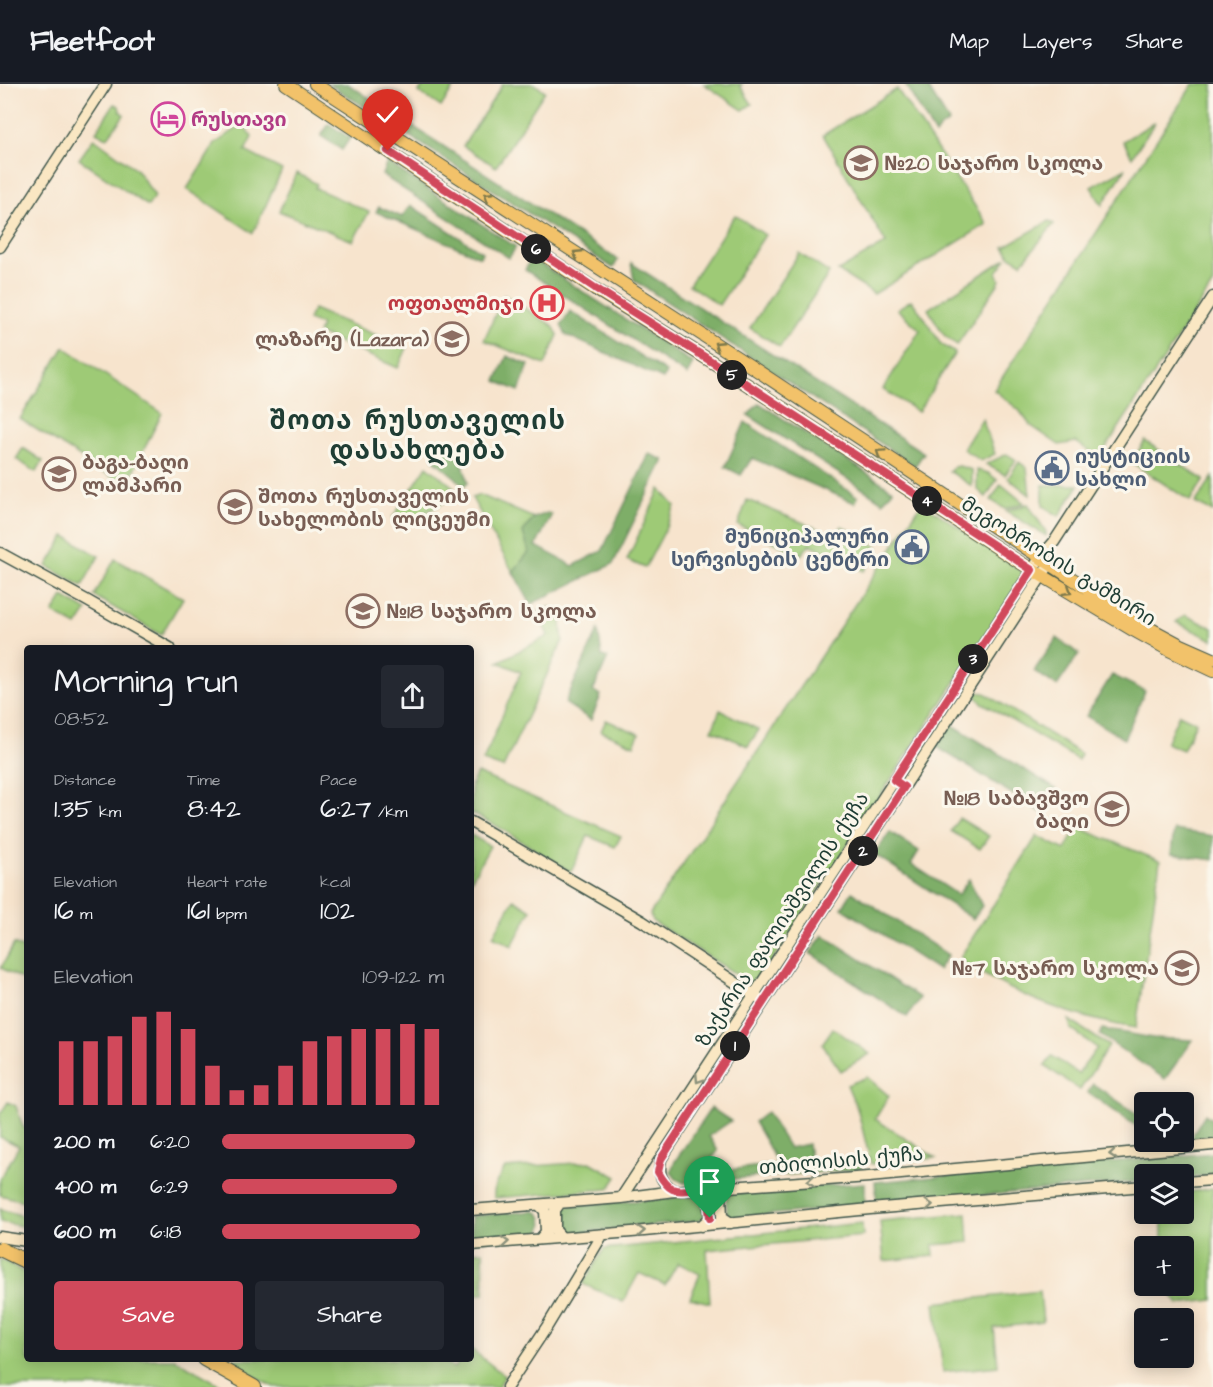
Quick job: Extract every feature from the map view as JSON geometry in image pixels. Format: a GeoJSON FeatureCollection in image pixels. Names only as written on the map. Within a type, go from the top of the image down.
{"type":"FeatureCollection","features":[{"type":"Feature","properties":{"kind":"highway"},"geometry":{"type":"LineString","coordinates":[[0,1249],[24,1261]]}},
{"type":"Feature","properties":{"kind":"highway"},"geometry":{"type":"LineString","coordinates":[[209,1362],[254,1387]]}},
{"type":"Feature","properties":{"kind":"main road"},"geometry":{"type":"LineString","coordinates":[[0,247],[106,84]]}},
{"type":"Feature","properties":{"kind":"main road","name":"მეგობრობის გამზირი"},"geometry":{"type":"LineString","coordinates":[[286,84],[595,288],[1037,572],[1132,630],[1213,671]]}},
{"type":"Feature","properties":{"kind":"main road","name":"მეგობრობის გამზირი"},"geometry":{"type":"LineString","coordinates":[[315,84],[758,371],[1138,622],[1213,659]]}},
{"type":"Feature","properties":{"kind":"main road"},"geometry":{"type":"LineString","coordinates":[[1037,572],[1213,297]]}},
{"type":"Feature","properties":{"kind":"main road"},"geometry":{"type":"LineString","coordinates":[[0,553],[165,645]]}},
{"type":"Feature","properties":{"kind":"main road","name":"ზაქარია ფალიაშვილის ქუჩა"},"geometry":{"type":"LineString","coordinates":[[621,1198],[894,780],[1037,572]]}},
{"type":"Feature","properties":{"kind":"main road","name":"ზაქარია ფალიაშვილის ქუჩა"},"geometry":{"type":"LineString","coordinates":[[674,1191],[658,1172],[661,1159],[904,787],[1037,572]]}},
{"type":"Feature","properties":{"kind":"main road"},"geometry":{"type":"LineString","coordinates":[[894,780],[904,787]]}},
{"type":"Feature","properties":{"kind":"main road"},"geometry":{"type":"LineString","coordinates":[[474,824],[642,921],[764,1002]]}},
{"type":"Feature","properties":{"kind":"main road","name":"თბილისის ქუჩა"},"geometry":{"type":"LineString","coordinates":[[474,1210],[621,1198],[674,1191],[869,1178],[1213,1145]]}},
{"type":"Feature","properties":{"kind":"main road"},"geometry":{"type":"LineString","coordinates":[[1194,1181],[1213,1180]]}},
{"type":"Feature","properties":{"kind":"main road"},"geometry":{"type":"LineString","coordinates":[[730,1187],[721,1195],[722,1216],[731,1223]]}},
{"type":"Feature","properties":{"kind":"main road"},"geometry":{"type":"LineString","coordinates":[[474,1245],[1134,1187]]}},
{"type":"Feature","properties":{"kind":"main road"},"geometry":{"type":"LineString","coordinates":[[700,1189],[708,1197],[710,1218],[701,1226]]}},
{"type":"Feature","properties":{"kind":"main road"},"geometry":{"type":"LineString","coordinates":[[560,1203],[555,1210],[555,1230],[561,1237]]}},
{"type":"Feature","properties":{"kind":"main road"},"geometry":{"type":"LineString","coordinates":[[539,1205],[545,1210],[546,1232],[540,1239]]}},
{"type":"Feature","properties":{"kind":"main road"},"geometry":{"type":"LineString","coordinates":[[507,1387],[603,1234]]}},
{"type":"Feature","properties":{"kind":"main road"},"geometry":{"type":"LineString","coordinates":[[0,1237],[24,1240]]}},
{"type":"Feature","properties":{"kind":"green space"},"geometry":{"type":"Polygon","coordinates":[[[329,84],[348,84],[618,260],[613,268],[329,84]]]}},
{"type":"Feature","properties":{"kind":"green space"},"geometry":{"type":"Polygon","coordinates":[[[425,84],[456,84],[441,107],[419,92],[425,84]]]}},
{"type":"Feature","properties":{"kind":"green space"},"geometry":{"type":"Polygon","coordinates":[[[503,84],[534,84],[545,91],[496,167],[463,146],[503,84]]]}},
{"type":"Feature","properties":{"kind":"green space"},"geometry":{"type":"Polygon","coordinates":[[[704,84],[742,84],[740,86],[752,104],[743,110],[704,84]]]}},
{"type":"Feature","properties":{"kind":"green space"},"geometry":{"type":"Polygon","coordinates":[[[905,84],[926,84],[949,122],[935,135],[905,84]]]}},
{"type":"Feature","properties":{"kind":"green space"},"geometry":{"type":"Polygon","coordinates":[[[1193,84],[1213,84],[1213,284],[1099,458],[1076,442],[1059,445],[1030,425],[1019,410],[994,390],[1193,84]]]}},
{"type":"Feature","properties":{"kind":"green space","name":"№20 საჯარო სკოლა"},"geometry":{"type":"Polygon","coordinates":[[[897,89],[987,224],[874,294],[838,271],[886,243],[823,135],[897,89]]]}},
{"type":"Feature","properties":{"kind":"green space"},"geometry":{"type":"Polygon","coordinates":[[[114,104],[119,106],[124,115],[107,138],[96,132],[114,104]]]}},
{"type":"Feature","properties":{"kind":"green space"},"geometry":{"type":"Polygon","coordinates":[[[1155,122],[1132,157],[1123,141],[1155,122]]]}},
{"type":"Feature","properties":{"kind":"green space"},"geometry":{"type":"Polygon","coordinates":[[[243,124],[252,137],[245,151],[282,170],[253,233],[187,189],[215,144],[243,124]]]}},
{"type":"Feature","properties":{"kind":"green space"},"geometry":{"type":"Polygon","coordinates":[[[329,124],[350,138],[342,150],[321,136],[329,124]]]}},
{"type":"Feature","properties":{"kind":"green space"},"geometry":{"type":"Polygon","coordinates":[[[94,138],[136,169],[155,196],[148,206],[79,159],[94,138]]]}},
{"type":"Feature","properties":{"kind":"green space"},"geometry":{"type":"Polygon","coordinates":[[[387,162],[516,247],[509,258],[382,175],[387,162]]]}},
{"type":"Feature","properties":{"kind":"green space"},"geometry":{"type":"Polygon","coordinates":[[[1126,168],[1102,205],[1091,187],[1126,168]]]}},
{"type":"Feature","properties":{"kind":"green space"},"geometry":{"type":"Polygon","coordinates":[[[297,173],[317,184],[315,188],[369,212],[353,241],[279,211],[297,173]]]}},
{"type":"Feature","properties":{"kind":"green space"},"geometry":{"type":"Polygon","coordinates":[[[410,205],[482,252],[480,257],[376,212],[379,207],[402,217],[410,205]]]}},
{"type":"Feature","properties":{"kind":"green space"},"geometry":{"type":"Polygon","coordinates":[[[735,215],[765,235],[719,305],[689,285],[735,215]]]}},
{"type":"Feature","properties":{"kind":"green space"},"geometry":{"type":"Polygon","coordinates":[[[1049,221],[1054,224],[1022,263],[1010,256],[1004,247],[1049,221]]]}},
{"type":"Feature","properties":{"kind":"green space"},"geometry":{"type":"Polygon","coordinates":[[[799,253],[829,273],[780,347],[750,328],[799,253]]]}},
{"type":"Feature","properties":{"kind":"green space"},"geometry":{"type":"Polygon","coordinates":[[[531,258],[693,363],[687,375],[525,270],[531,258]]]}},
{"type":"Feature","properties":{"kind":"green space"},"geometry":{"type":"Polygon","coordinates":[[[1007,258],[997,272],[1000,280],[998,284],[957,345],[944,335],[928,309],[1007,258]]]}},
{"type":"Feature","properties":{"kind":"green space"},"geometry":{"type":"Polygon","coordinates":[[[631,263],[924,453],[915,466],[634,280],[631,263]]]}},
{"type":"Feature","properties":{"kind":"green space"},"geometry":{"type":"Polygon","coordinates":[[[504,295],[553,326],[558,335],[545,365],[484,340],[504,295]]]}},
{"type":"Feature","properties":{"kind":"green space"},"geometry":{"type":"Polygon","coordinates":[[[911,300],[941,344],[955,353],[918,412],[883,389],[920,330],[897,309],[911,300]]]}},
{"type":"Feature","properties":{"kind":"green space"},"geometry":{"type":"Polygon","coordinates":[[[313,309],[407,348],[398,368],[318,333],[321,325],[308,320],[313,309]]]}},
{"type":"Feature","properties":{"kind":"green space"},"geometry":{"type":"Polygon","coordinates":[[[570,311],[666,372],[663,379],[566,335],[561,325],[570,311]]]}},
{"type":"Feature","properties":{"kind":"green space"},"geometry":{"type":"Polygon","coordinates":[[[64,347],[162,413],[126,486],[20,419],[64,347]]]}},
{"type":"Feature","properties":{"kind":"green space"},"geometry":{"type":"Polygon","coordinates":[[[507,356],[529,365],[519,391],[496,381],[507,356]]]}},
{"type":"Feature","properties":{"kind":"green space"},"geometry":{"type":"Polygon","coordinates":[[[759,403],[893,490],[883,502],[748,415],[759,403]]]}},
{"type":"Feature","properties":{"kind":"green space"},"geometry":{"type":"Polygon","coordinates":[[[982,419],[995,454],[981,461],[963,449],[982,419]]]}},
{"type":"Feature","properties":{"kind":"green space"},"geometry":{"type":"Polygon","coordinates":[[[745,422],[858,497],[855,503],[752,458],[741,475],[725,467],[745,422]]]}},
{"type":"Feature","properties":{"kind":"green space"},"geometry":{"type":"Polygon","coordinates":[[[1145,441],[1204,480],[1190,501],[1131,462],[1145,441]]]}},
{"type":"Feature","properties":{"kind":"green space"},"geometry":{"type":"Polygon","coordinates":[[[439,447],[462,459],[468,483],[463,486],[433,459],[439,447]]]}},
{"type":"Feature","properties":{"kind":"green space"},"geometry":{"type":"Polygon","coordinates":[[[23,448],[43,461],[36,472],[16,459],[23,448]]]}},
{"type":"Feature","properties":{"kind":"green space"},"geometry":{"type":"Polygon","coordinates":[[[649,454],[664,460],[613,564],[531,604],[513,572],[529,552],[523,532],[534,518],[547,513],[552,514],[536,546],[573,566],[602,551],[649,454]]]}},
{"type":"Feature","properties":{"kind":"green space"},"geometry":{"type":"Polygon","coordinates":[[[1007,454],[1016,460],[1005,475],[986,464],[1007,454]]]}},
{"type":"Feature","properties":{"kind":"green space"},"geometry":{"type":"Polygon","coordinates":[[[1019,462],[1027,468],[1030,495],[1008,478],[1019,462]]]}},
{"type":"Feature","properties":{"kind":"green space"},"geometry":{"type":"Polygon","coordinates":[[[427,466],[459,494],[398,528],[393,517],[427,466]]]}},
{"type":"Feature","properties":{"kind":"green space"},"geometry":{"type":"Polygon","coordinates":[[[959,466],[972,470],[972,486],[949,471],[959,466]]]}},
{"type":"Feature","properties":{"kind":"green space"},"geometry":{"type":"Polygon","coordinates":[[[977,470],[988,473],[997,480],[986,497],[977,489],[977,470]]]}},
{"type":"Feature","properties":{"kind":"green space"},"geometry":{"type":"Polygon","coordinates":[[[1213,477],[1213,512],[1195,503],[1213,477]]]}},
{"type":"Feature","properties":{"kind":"green space"},"geometry":{"type":"Polygon","coordinates":[[[1001,484],[1024,503],[1005,509],[991,500],[1001,484]]]}},
{"type":"Feature","properties":{"kind":"green space"},"geometry":{"type":"Polygon","coordinates":[[[1043,485],[1079,485],[1059,516],[1043,506],[1043,485]]]}},
{"type":"Feature","properties":{"kind":"green space"},"geometry":{"type":"Polygon","coordinates":[[[660,489],[675,506],[645,568],[627,560],[660,489]]]}},
{"type":"Feature","properties":{"kind":"green space"},"geometry":{"type":"Polygon","coordinates":[[[480,495],[534,518],[523,532],[529,552],[513,572],[472,498],[480,495]]]}},
{"type":"Feature","properties":{"kind":"green space"},"geometry":{"type":"Polygon","coordinates":[[[747,500],[836,536],[842,526],[878,547],[864,571],[810,544],[801,555],[738,525],[747,500]]]}},
{"type":"Feature","properties":{"kind":"green space"},"geometry":{"type":"Polygon","coordinates":[[[1028,504],[1046,532],[1046,536],[1006,511],[1028,504]]]}},
{"type":"Feature","properties":{"kind":"green space"},"geometry":{"type":"Polygon","coordinates":[[[926,505],[1026,574],[757,983],[753,985],[652,921],[650,914],[920,506],[926,505]]]}},
{"type":"Feature","properties":{"kind":"green space"},"geometry":{"type":"Polygon","coordinates":[[[65,536],[99,556],[82,586],[47,566],[65,536]]]}},
{"type":"Feature","properties":{"kind":"green space"},"geometry":{"type":"Polygon","coordinates":[[[115,559],[183,598],[161,635],[94,596],[115,559]]]}},
{"type":"Feature","properties":{"kind":"green space"},"geometry":{"type":"Polygon","coordinates":[[[63,597],[87,611],[77,626],[53,613],[63,597]]]}},
{"type":"Feature","properties":{"kind":"green space"},"geometry":{"type":"Polygon","coordinates":[[[550,607],[560,614],[563,640],[503,768],[483,761],[521,672],[498,662],[548,636],[538,612],[550,607]]]}},
{"type":"Feature","properties":{"kind":"green space"},"geometry":{"type":"Polygon","coordinates":[[[1185,615],[1213,628],[1213,640],[1176,622],[1185,615]]]}},
{"type":"Feature","properties":{"kind":"green space"},"geometry":{"type":"Polygon","coordinates":[[[598,630],[602,656],[608,658],[593,691],[601,695],[591,720],[565,703],[598,630]]]}},
{"type":"Feature","properties":{"kind":"green space"},"geometry":{"type":"Polygon","coordinates":[[[1057,638],[1079,654],[1057,686],[1034,671],[1057,638]]]}},
{"type":"Feature","properties":{"kind":"green space"},"geometry":{"type":"Polygon","coordinates":[[[1112,675],[1145,691],[1124,739],[1086,716],[1112,675]]]}},
{"type":"Feature","properties":{"kind":"green space"},"geometry":{"type":"Polygon","coordinates":[[[973,692],[985,693],[1081,754],[1078,760],[981,702],[973,692]]]}},
{"type":"Feature","properties":{"kind":"green space"},"geometry":{"type":"Polygon","coordinates":[[[720,710],[759,730],[748,746],[712,730],[720,710]]]}},
{"type":"Feature","properties":{"kind":"green space"},"geometry":{"type":"Polygon","coordinates":[[[1179,714],[1196,722],[1183,750],[1166,743],[1179,714]]]}},
{"type":"Feature","properties":{"kind":"green space"},"geometry":{"type":"Polygon","coordinates":[[[606,720],[639,734],[634,745],[601,731],[606,720]]]}},
{"type":"Feature","properties":{"kind":"green space"},"geometry":{"type":"Polygon","coordinates":[[[951,724],[1056,789],[1041,812],[937,747],[951,724]]]}},
{"type":"Feature","properties":{"kind":"green space"},"geometry":{"type":"Polygon","coordinates":[[[477,773],[621,836],[615,847],[588,836],[571,872],[497,826],[474,814],[474,780],[477,773]]]}},
{"type":"Feature","properties":{"kind":"green space"},"geometry":{"type":"Polygon","coordinates":[[[959,818],[989,836],[980,849],[951,831],[959,818]]]}},
{"type":"Feature","properties":{"kind":"green space"},"geometry":{"type":"Polygon","coordinates":[[[1077,827],[1160,861],[1136,1028],[1088,1018],[1040,1002],[962,962],[961,956],[1037,836],[1065,850],[1077,827]]]}},
{"type":"Feature","properties":{"kind":"green space"},"geometry":{"type":"Polygon","coordinates":[[[1174,830],[1213,836],[1213,860],[1171,854],[1174,830]]]}},
{"type":"Feature","properties":{"kind":"green space"},"geometry":{"type":"Polygon","coordinates":[[[890,832],[919,851],[911,864],[958,895],[969,879],[982,906],[973,919],[874,854],[890,832]]]}},
{"type":"Feature","properties":{"kind":"green space"},"geometry":{"type":"Polygon","coordinates":[[[474,837],[490,846],[474,875],[474,837]]]}},
{"type":"Feature","properties":{"kind":"green space"},"geometry":{"type":"Polygon","coordinates":[[[852,892],[948,955],[938,970],[842,908],[852,892]]]}},
{"type":"Feature","properties":{"kind":"green space"},"geometry":{"type":"Polygon","coordinates":[[[514,899],[531,910],[512,946],[493,936],[514,899]]]}},
{"type":"Feature","properties":{"kind":"green space"},"geometry":{"type":"Polygon","coordinates":[[[823,935],[920,998],[907,1017],[810,953],[823,935]]]}},
{"type":"Feature","properties":{"kind":"green space"},"geometry":{"type":"Polygon","coordinates":[[[14,944],[24,949],[24,980],[1,968],[14,944]]]}},
{"type":"Feature","properties":{"kind":"green space"},"geometry":{"type":"Polygon","coordinates":[[[1069,1020],[1109,1046],[1080,1090],[1045,1066],[1052,1056],[1078,1074],[1097,1048],[1071,1029],[1069,1020]]]}},
{"type":"Feature","properties":{"kind":"green space"},"geometry":{"type":"Polygon","coordinates":[[[833,1028],[870,1054],[841,1071],[822,1044],[833,1028]]]}},
{"type":"Feature","properties":{"kind":"green space"},"geometry":{"type":"Polygon","coordinates":[[[1102,1029],[1153,1038],[1193,1040],[1165,1079],[1100,1035],[1102,1029]]]}},
{"type":"Feature","properties":{"kind":"green space"},"geometry":{"type":"Polygon","coordinates":[[[867,1077],[889,1096],[875,1119],[936,1158],[871,1164],[858,1111],[847,1085],[867,1077]]]}},
{"type":"Feature","properties":{"kind":"green space"},"geometry":{"type":"Polygon","coordinates":[[[1093,1084],[1134,1112],[1134,1125],[1087,1092],[1093,1084]]]}},
{"type":"Feature","properties":{"kind":"green space"},"geometry":{"type":"Polygon","coordinates":[[[8,1102],[16,1106],[24,1128],[24,1201],[0,1195],[0,1179],[19,1146],[0,1137],[0,1114],[8,1102]]]}},
{"type":"Feature","properties":{"kind":"green space"},"geometry":{"type":"Polygon","coordinates":[[[711,1108],[731,1121],[709,1136],[718,1151],[710,1161],[713,1172],[777,1164],[754,1122],[767,1112],[789,1148],[808,1144],[811,1164],[861,1163],[861,1169],[684,1183],[676,1179],[671,1172],[675,1161],[711,1108]]]}},
{"type":"Feature","properties":{"kind":"green space"},"geometry":{"type":"Polygon","coordinates":[[[1205,1114],[1213,1120],[1213,1136],[1194,1138],[1194,1132],[1205,1114]]]}},
{"type":"Feature","properties":{"kind":"green space"},"geometry":{"type":"Polygon","coordinates":[[[1213,1153],[1213,1175],[1194,1177],[1194,1164],[1134,1164],[1134,1182],[877,1205],[875,1182],[1213,1153]]]}},
{"type":"Feature","properties":{"kind":"green space"},"geometry":{"type":"Polygon","coordinates":[[[590,1162],[617,1177],[609,1189],[494,1198],[495,1186],[505,1168],[590,1162]]]}},
{"type":"Feature","properties":{"kind":"green space"},"geometry":{"type":"Polygon","coordinates":[[[865,1183],[865,1206],[732,1218],[727,1215],[726,1196],[731,1192],[865,1183]]]}},
{"type":"Feature","properties":{"kind":"green space"},"geometry":{"type":"Polygon","coordinates":[[[1213,1188],[1213,1300],[1179,1304],[1172,1296],[1194,1296],[1194,1236],[1162,1236],[1162,1224],[1194,1224],[1194,1191],[1213,1188]]]}},
{"type":"Feature","properties":{"kind":"green space"},"geometry":{"type":"Polygon","coordinates":[[[699,1196],[704,1200],[706,1217],[698,1221],[565,1234],[559,1229],[558,1210],[563,1206],[699,1196]]]}},
{"type":"Feature","properties":{"kind":"green space"},"geometry":{"type":"Polygon","coordinates":[[[0,1209],[24,1216],[24,1226],[0,1222],[0,1209]]]}},
{"type":"Feature","properties":{"kind":"green space"},"geometry":{"type":"Polygon","coordinates":[[[533,1211],[541,1215],[542,1227],[538,1235],[474,1241],[474,1216],[533,1211]]]}},
{"type":"Feature","properties":{"kind":"green space"},"geometry":{"type":"Polygon","coordinates":[[[967,1213],[969,1242],[933,1245],[934,1256],[884,1261],[880,1221],[967,1213]]]}},
{"type":"Feature","properties":{"kind":"green space"},"geometry":{"type":"Polygon","coordinates":[[[862,1223],[863,1236],[707,1250],[710,1303],[690,1298],[700,1274],[678,1263],[665,1285],[639,1273],[623,1302],[583,1284],[604,1249],[862,1223]]]}},
{"type":"Feature","properties":{"kind":"green space"},"geometry":{"type":"Polygon","coordinates":[[[483,1251],[484,1294],[474,1294],[474,1252],[483,1251]]]}},
{"type":"Feature","properties":{"kind":"green space"},"geometry":{"type":"Polygon","coordinates":[[[0,1259],[24,1272],[24,1362],[180,1362],[224,1387],[0,1387],[0,1259]]]}},
{"type":"Feature","properties":{"kind":"green space"},"geometry":{"type":"Polygon","coordinates":[[[1040,1291],[1043,1322],[994,1328],[998,1366],[943,1372],[935,1303],[1040,1291]]]}},
{"type":"Feature","properties":{"kind":"green space"},"geometry":{"type":"Polygon","coordinates":[[[474,1351],[505,1376],[498,1387],[274,1387],[229,1362],[445,1362],[454,1368],[459,1362],[474,1362],[474,1351]]]}},
{"type":"Feature","properties":{"kind":"place","name":"რუსთავი"},"geometry":{"type":"Point","coordinates":[168,119]}},
{"type":"Feature","properties":{"kind":"place","name":"№20 საჯარო სკოლა"},"geometry":{"type":"Point","coordinates":[861,163]}},
{"type":"Feature","properties":{"kind":"place","name":"ოფთალმიჯი"},"geometry":{"type":"Point","coordinates":[547,303]}},
{"type":"Feature","properties":{"kind":"place","name":"ლაზარე (Lazara)"},"geometry":{"type":"Point","coordinates":[452,339]}},
{"type":"Feature","properties":{"kind":"place","name":"იუსტიციის სახლი"},"geometry":{"type":"Point","coordinates":[1052,468]}},
{"type":"Feature","properties":{"kind":"place","name":"ბაგა-ბაღი ლამპარი"},"geometry":{"type":"Point","coordinates":[59,474]}},
{"type":"Feature","properties":{"kind":"place","name":"შოთა რუსთაველის სახელობის ლიცეუმი"},"geometry":{"type":"Point","coordinates":[235,507]}},
{"type":"Feature","properties":{"kind":"place","name":"მუნიციპალური სერვისების ცენტრი"},"geometry":{"type":"Point","coordinates":[912,547]}},
{"type":"Feature","properties":{"kind":"place","name":"№18 საჯარო სკოლა"},"geometry":{"type":"Point","coordinates":[363,611]}},
{"type":"Feature","properties":{"kind":"place","name":"№18 საბავშვო ბაღი"},"geometry":{"type":"Point","coordinates":[1112,809]}},
{"type":"Feature","properties":{"kind":"place","name":"№7 საჯარო სკოლა"},"geometry":{"type":"Point","coordinates":[1182,968]}},
{"type":"Feature","properties":{"kind":"district","name":"შოთა რუსთაველის დასახლება"},"geometry":{"type":"Point","coordinates":[418,435]}},
{"type":"Feature","properties":{"kind":"route"},"geometry":{"type":"LineString","coordinates":[[388,151],[595,288],[1032,570],[894,780],[904,787],[661,1159],[658,1172],[674,1191],[700,1189],[708,1197],[710,1218]]}}]}
